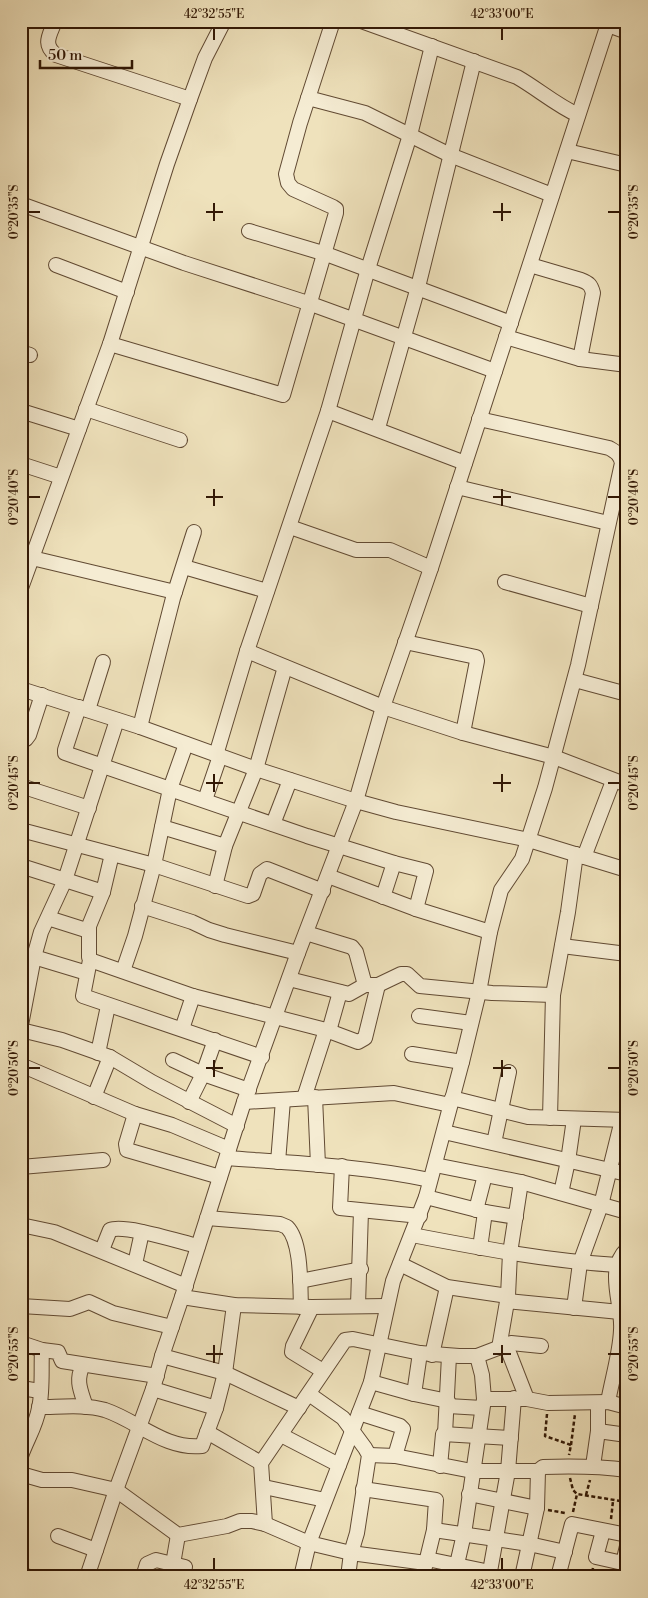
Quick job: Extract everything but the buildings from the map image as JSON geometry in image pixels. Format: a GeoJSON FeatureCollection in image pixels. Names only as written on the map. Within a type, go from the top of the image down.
{"type":"FeatureCollection","features":[{"type":"Feature","properties":{"kind":"street"},"geometry":{"type":"LineString","coordinates":[[54,21],[48,42],[50,50],[56,55],[190,99]]}},
{"type":"Feature","properties":{"kind":"street"},"geometry":{"type":"LineString","coordinates":[[22,584],[110,344],[167,164],[190,99],[205,58],[224,21]]}},
{"type":"Feature","properties":{"kind":"street"},"geometry":{"type":"LineString","coordinates":[[110,344],[283,395],[326,254],[336,213],[333,207],[293,189],[288,183],[286,174],[333,21]]}},
{"type":"Feature","properties":{"kind":"street"},"geometry":{"type":"LineString","coordinates":[[361,21],[395,27],[432,46],[517,77],[539,89],[564,109],[578,115]]}},
{"type":"Feature","properties":{"kind":"street"},"geometry":{"type":"LineString","coordinates":[[87,1577],[138,1426],[155,1383],[162,1356],[247,1096],[298,953],[356,801],[404,642],[431,568],[608,23],[627,32]]}},
{"type":"Feature","properties":{"kind":"street"},"geometry":{"type":"LineString","coordinates":[[205,800],[247,652],[328,410],[368,270],[410,135],[432,46]]}},
{"type":"Feature","properties":{"kind":"street"},"geometry":{"type":"LineString","coordinates":[[378,428],[402,337],[418,287],[474,61]]}},
{"type":"Feature","properties":{"kind":"street"},"geometry":{"type":"LineString","coordinates":[[308,98],[365,113],[450,155],[552,195]]}},
{"type":"Feature","properties":{"kind":"street"},"geometry":{"type":"LineString","coordinates":[[567,151],[627,165]]}},
{"type":"Feature","properties":{"kind":"street"},"geometry":{"type":"LineString","coordinates":[[21,204],[184,263],[354,319],[495,371]]}},
{"type":"Feature","properties":{"kind":"street"},"geometry":{"type":"LineString","coordinates":[[249,231],[326,254],[510,323]]}},
{"type":"Feature","properties":{"kind":"street"},"geometry":{"type":"LineString","coordinates":[[56,265],[127,292]]}},
{"type":"Feature","properties":{"kind":"street"},"geometry":{"type":"LineString","coordinates":[[530,265],[581,280],[591,286],[593,293],[580,358]]}},
{"type":"Feature","properties":{"kind":"street"},"geometry":{"type":"LineString","coordinates":[[506,337],[580,358],[627,365]]}},
{"type":"Feature","properties":{"kind":"street"},"geometry":{"type":"LineString","coordinates":[[86,409],[180,440]]}},
{"type":"Feature","properties":{"kind":"street"},"geometry":{"type":"LineString","coordinates":[[328,410],[465,463]]}},
{"type":"Feature","properties":{"kind":"street"},"geometry":{"type":"LineString","coordinates":[[21,411],[79,429]]}},
{"type":"Feature","properties":{"kind":"street"},"geometry":{"type":"LineString","coordinates":[[301,1577],[309,1543],[371,1382],[393,1281],[426,1197],[462,1062],[479,992],[490,932],[502,886],[522,859],[554,757],[575,680],[622,463],[621,457],[609,448],[531,432],[479,418]]}},
{"type":"Feature","properties":{"kind":"street"},"geometry":{"type":"LineString","coordinates":[[21,464],[60,477]]}},
{"type":"Feature","properties":{"kind":"street"},"geometry":{"type":"LineString","coordinates":[[457,487],[608,523]]}},
{"type":"Feature","properties":{"kind":"street"},"geometry":{"type":"LineString","coordinates":[[290,527],[356,550],[390,550],[431,568]]}},
{"type":"Feature","properties":{"kind":"street"},"geometry":{"type":"LineString","coordinates":[[140,727],[175,592],[194,532]]}},
{"type":"Feature","properties":{"kind":"street"},"geometry":{"type":"LineString","coordinates":[[32,558],[175,592]]}},
{"type":"Feature","properties":{"kind":"street"},"geometry":{"type":"LineString","coordinates":[[184,567],[267,591]]}},
{"type":"Feature","properties":{"kind":"street"},"geometry":{"type":"LineString","coordinates":[[505,582],[591,606]]}},
{"type":"Feature","properties":{"kind":"street"},"geometry":{"type":"LineString","coordinates":[[404,642],[476,658],[472,692],[463,733]]}},
{"type":"Feature","properties":{"kind":"street"},"geometry":{"type":"LineString","coordinates":[[247,652],[383,707],[463,733],[554,757],[620,783],[580,855],[553,995],[550,1118]]}},
{"type":"Feature","properties":{"kind":"street"},"geometry":{"type":"LineString","coordinates":[[103,662],[65,752],[103,767],[338,846],[426,872],[416,909]]}},
{"type":"Feature","properties":{"kind":"street"},"geometry":{"type":"LineString","coordinates":[[215,886],[225,846],[256,769],[285,667]]}},
{"type":"Feature","properties":{"kind":"street"},"geometry":{"type":"LineString","coordinates":[[575,680],[627,694]]}},
{"type":"Feature","properties":{"kind":"street"},"geometry":{"type":"LineString","coordinates":[[21,688],[140,727],[256,769],[356,801],[405,814],[529,840],[627,870]]}},
{"type":"Feature","properties":{"kind":"street"},"geometry":{"type":"LineString","coordinates":[[21,739],[26,739],[29,735],[42,695]]}},
{"type":"Feature","properties":{"kind":"street"},"geometry":{"type":"LineString","coordinates":[[21,1025],[25,983],[41,932],[65,880],[117,720]]}},
{"type":"Feature","properties":{"kind":"street"},"geometry":{"type":"LineString","coordinates":[[123,971],[135,936],[154,865],[170,789],[186,744]]}},
{"type":"Feature","properties":{"kind":"street"},"geometry":{"type":"LineString","coordinates":[[273,824],[290,780]]}},
{"type":"Feature","properties":{"kind":"street"},"geometry":{"type":"LineString","coordinates":[[21,786],[89,808]]}},
{"type":"Feature","properties":{"kind":"street"},"geometry":{"type":"LineString","coordinates":[[162,828],[225,846]]}},
{"type":"Feature","properties":{"kind":"street"},"geometry":{"type":"LineString","coordinates":[[21,830],[154,865],[215,886],[252,895],[255,892],[260,874],[267,869],[323,891]]}},
{"type":"Feature","properties":{"kind":"street"},"geometry":{"type":"LineString","coordinates":[[112,854],[103,892],[90,921],[89,967],[83,996],[262,1057]]}},
{"type":"Feature","properties":{"kind":"street"},"geometry":{"type":"LineString","coordinates":[[383,897],[394,864]]}},
{"type":"Feature","properties":{"kind":"street"},"geometry":{"type":"LineString","coordinates":[[21,866],[103,892]]}},
{"type":"Feature","properties":{"kind":"street"},"geometry":{"type":"LineString","coordinates":[[328,876],[416,909],[490,932]]}},
{"type":"Feature","properties":{"kind":"street"},"geometry":{"type":"LineString","coordinates":[[142,906],[225,935],[298,953]]}},
{"type":"Feature","properties":{"kind":"street"},"geometry":{"type":"LineString","coordinates":[[48,918],[89,931]]}},
{"type":"Feature","properties":{"kind":"street"},"geometry":{"type":"LineString","coordinates":[[34,957],[123,971],[193,996],[328,1030],[356,1042],[364,1041],[372,985],[356,952],[352,947],[306,933]]}},
{"type":"Feature","properties":{"kind":"street"},"geometry":{"type":"LineString","coordinates":[[562,946],[627,954]]}},
{"type":"Feature","properties":{"kind":"street"},"geometry":{"type":"LineString","coordinates":[[289,979],[351,994],[401,974],[408,974],[420,986],[520,995],[553,995]]}},
{"type":"Feature","properties":{"kind":"street"},"geometry":{"type":"LineString","coordinates":[[318,1165],[309,1098],[340,992]]}},
{"type":"Feature","properties":{"kind":"street"},"geometry":{"type":"LineString","coordinates":[[182,1029],[193,996]]}},
{"type":"Feature","properties":{"kind":"street"},"geometry":{"type":"LineString","coordinates":[[94,1097],[104,1055],[108,1006]]}},
{"type":"Feature","properties":{"kind":"street"},"geometry":{"type":"LineString","coordinates":[[419,1016],[471,1023]]}},
{"type":"Feature","properties":{"kind":"street"},"geometry":{"type":"LineString","coordinates":[[21,1030],[62,1040],[104,1055],[237,1126]]}},
{"type":"Feature","properties":{"kind":"street"},"geometry":{"type":"LineString","coordinates":[[189,1102],[203,1074],[215,1040]]}},
{"type":"Feature","properties":{"kind":"street"},"geometry":{"type":"LineString","coordinates":[[412,1054],[462,1062]]}},
{"type":"Feature","properties":{"kind":"street"},"geometry":{"type":"LineString","coordinates":[[173,1060],[247,1096],[283,1100],[394,1093],[451,1101],[528,1116],[625,1120],[601,1205],[580,1263],[574,1308]]}},
{"type":"Feature","properties":{"kind":"street"},"geometry":{"type":"LineString","coordinates":[[21,1065],[135,1114],[172,1125],[228,1153],[278,1162],[342,1166],[394,1172],[430,1180]]}},
{"type":"Feature","properties":{"kind":"street"},"geometry":{"type":"LineString","coordinates":[[494,1144],[509,1072]]}},
{"type":"Feature","properties":{"kind":"street"},"geometry":{"type":"LineString","coordinates":[[278,1162],[283,1100]]}},
{"type":"Feature","properties":{"kind":"street"},"geometry":{"type":"LineString","coordinates":[[135,1114],[126,1144],[127,1150],[220,1177]]}},
{"type":"Feature","properties":{"kind":"street"},"geometry":{"type":"LineString","coordinates":[[561,1193],[574,1119]]}},
{"type":"Feature","properties":{"kind":"street"},"geometry":{"type":"LineString","coordinates":[[444,1132],[627,1174]]}},
{"type":"Feature","properties":{"kind":"street"},"geometry":{"type":"LineString","coordinates":[[21,1167],[103,1160]]}},
{"type":"Feature","properties":{"kind":"street"},"geometry":{"type":"LineString","coordinates":[[435,1165],[521,1182],[627,1212]]}},
{"type":"Feature","properties":{"kind":"street"},"geometry":{"type":"LineString","coordinates":[[342,1166],[340,1208],[420,1216]]}},
{"type":"Feature","properties":{"kind":"street"},"geometry":{"type":"LineString","coordinates":[[480,1248],[481,1211],[485,1175]]}},
{"type":"Feature","properties":{"kind":"street"},"geometry":{"type":"LineString","coordinates":[[21,1474],[39,1479],[72,1480],[116,1490],[178,1535],[227,1526],[246,1520],[265,1524],[309,1543],[351,1553],[455,1571],[490,1575],[508,1471],[511,1438],[520,1399],[502,1347],[508,1299],[510,1253],[521,1182]]}},
{"type":"Feature","properties":{"kind":"street"},"geometry":{"type":"LineString","coordinates":[[426,1197],[481,1211],[516,1217]]}},
{"type":"Feature","properties":{"kind":"street"},"geometry":{"type":"LineString","coordinates":[[358,1305],[362,1211]]}},
{"type":"Feature","properties":{"kind":"street"},"geometry":{"type":"LineString","coordinates":[[207,1218],[280,1224],[287,1227],[294,1238],[300,1281],[307,1307],[292,1352],[323,1371]]}},
{"type":"Feature","properties":{"kind":"street"},"geometry":{"type":"LineString","coordinates":[[21,1225],[54,1232],[102,1250],[135,1264],[184,1292],[234,1305],[307,1307],[387,1306]]}},
{"type":"Feature","properties":{"kind":"street"},"geometry":{"type":"LineString","coordinates":[[102,1250],[112,1229],[142,1232],[198,1246]]}},
{"type":"Feature","properties":{"kind":"street"},"geometry":{"type":"LineString","coordinates":[[135,1264],[142,1232]]}},
{"type":"Feature","properties":{"kind":"street"},"geometry":{"type":"LineString","coordinates":[[412,1235],[510,1253],[580,1263],[617,1265]]}},
{"type":"Feature","properties":{"kind":"street"},"geometry":{"type":"LineString","coordinates":[[593,1466],[603,1402],[621,1333],[616,1278],[617,1265],[622,1254],[627,1249]]}},
{"type":"Feature","properties":{"kind":"street"},"geometry":{"type":"LineString","coordinates":[[400,1264],[447,1286],[508,1299],[620,1312]]}},
{"type":"Feature","properties":{"kind":"street"},"geometry":{"type":"LineString","coordinates":[[300,1281],[361,1269]]}},
{"type":"Feature","properties":{"kind":"street"},"geometry":{"type":"LineString","coordinates":[[414,1394],[447,1286]]}},
{"type":"Feature","properties":{"kind":"street"},"geometry":{"type":"LineString","coordinates":[[21,1306],[70,1309],[89,1302],[113,1313],[172,1327]]}},
{"type":"Feature","properties":{"kind":"street"},"geometry":{"type":"LineString","coordinates":[[39,1407],[103,1410],[118,1415],[165,1440],[189,1446],[202,1446],[216,1408],[225,1373],[234,1305]]}},
{"type":"Feature","properties":{"kind":"street"},"geometry":{"type":"LineString","coordinates":[[265,1524],[261,1463],[347,1339],[426,1354],[449,1356],[477,1356],[511,1343],[541,1346]]}},
{"type":"Feature","properties":{"kind":"street"},"geometry":{"type":"LineString","coordinates":[[21,1342],[42,1350],[58,1352],[62,1361],[155,1383],[216,1408]]}},
{"type":"Feature","properties":{"kind":"street"},"geometry":{"type":"LineString","coordinates":[[21,1456],[26,1441],[32,1433],[39,1407],[42,1350]]}},
{"type":"Feature","properties":{"kind":"street"},"geometry":{"type":"LineString","coordinates":[[162,1356],[225,1373],[299,1408]]}},
{"type":"Feature","properties":{"kind":"street"},"geometry":{"type":"LineString","coordinates":[[440,1466],[442,1436],[445,1434],[448,1404],[449,1356]]}},
{"type":"Feature","properties":{"kind":"street"},"geometry":{"type":"LineString","coordinates":[[455,1571],[464,1534],[483,1403],[482,1375],[477,1356]]}},
{"type":"Feature","properties":{"kind":"street"},"geometry":{"type":"LineString","coordinates":[[83,1365],[78,1380],[86,1408]]}},
{"type":"Feature","properties":{"kind":"street"},"geometry":{"type":"LineString","coordinates":[[371,1382],[448,1404],[520,1399],[548,1403],[603,1402],[627,1407]]}},
{"type":"Feature","properties":{"kind":"street"},"geometry":{"type":"LineString","coordinates":[[21,1388],[40,1391]]}},
{"type":"Feature","properties":{"kind":"street"},"geometry":{"type":"LineString","coordinates":[[309,1394],[341,1416],[353,1430],[368,1455],[357,1533],[351,1553],[348,1577]]}},
{"type":"Feature","properties":{"kind":"street"},"geometry":{"type":"LineString","coordinates":[[359,1413],[400,1426],[403,1432],[395,1456]]}},
{"type":"Feature","properties":{"kind":"street"},"geometry":{"type":"LineString","coordinates":[[598,1431],[627,1435]]}},
{"type":"Feature","properties":{"kind":"street"},"geometry":{"type":"LineString","coordinates":[[207,1432],[261,1463]]}},
{"type":"Feature","properties":{"kind":"street"},"geometry":{"type":"LineString","coordinates":[[445,1434],[511,1438]]}},
{"type":"Feature","properties":{"kind":"street"},"geometry":{"type":"LineString","coordinates":[[281,1435],[339,1465]]}},
{"type":"Feature","properties":{"kind":"street"},"geometry":{"type":"LineString","coordinates":[[368,1455],[395,1456],[472,1471],[538,1471],[543,1467],[568,1466],[593,1466],[627,1470]]}},
{"type":"Feature","properties":{"kind":"street"},"geometry":{"type":"LineString","coordinates":[[522,1577],[537,1508],[538,1471]]}},
{"type":"Feature","properties":{"kind":"street"},"geometry":{"type":"LineString","coordinates":[[264,1487],[325,1500]]}},
{"type":"Feature","properties":{"kind":"street"},"geometry":{"type":"LineString","coordinates":[[363,1489],[434,1498],[437,1502],[434,1530],[425,1566]]}},
{"type":"Feature","properties":{"kind":"street"},"geometry":{"type":"LineString","coordinates":[[469,1494],[537,1508]]}},
{"type":"Feature","properties":{"kind":"street"},"geometry":{"type":"LineString","coordinates":[[558,1577],[572,1524],[627,1535]]}},
{"type":"Feature","properties":{"kind":"street"},"geometry":{"type":"LineString","coordinates":[[434,1530],[529,1544],[565,1552]]}},
{"type":"Feature","properties":{"kind":"street"},"geometry":{"type":"LineString","coordinates":[[606,1531],[596,1557],[625,1564],[627,1546]]}},
{"type":"Feature","properties":{"kind":"street"},"geometry":{"type":"LineString","coordinates":[[172,1564],[178,1535]]}},
{"type":"Feature","properties":{"kind":"street"},"geometry":{"type":"LineString","coordinates":[[58,1536],[96,1550]]}},
{"type":"Feature","properties":{"kind":"street"},"geometry":{"type":"LineString","coordinates":[[144,1577],[147,1564],[156,1560],[185,1567],[182,1577]]}},
{"type":"Feature","properties":{"kind":"street"},"geometry":{"type":"LineString","coordinates":[[21,1575],[30,1577]]}},
{"type":"Feature","properties":{"kind":"path"},"geometry":{"type":"LineString","coordinates":[[548,1403],[546,1436],[570,1445]]}},
{"type":"Feature","properties":{"kind":"path"},"geometry":{"type":"LineString","coordinates":[[576,1403],[568,1466],[573,1490],[577,1494],[627,1502]]}},
{"type":"Feature","properties":{"kind":"path"},"geometry":{"type":"LineString","coordinates":[[537,1508],[572,1514],[577,1494]]}},
{"type":"Feature","properties":{"kind":"path"},"geometry":{"type":"LineString","coordinates":[[606,1531],[613,1501]]}}]}
